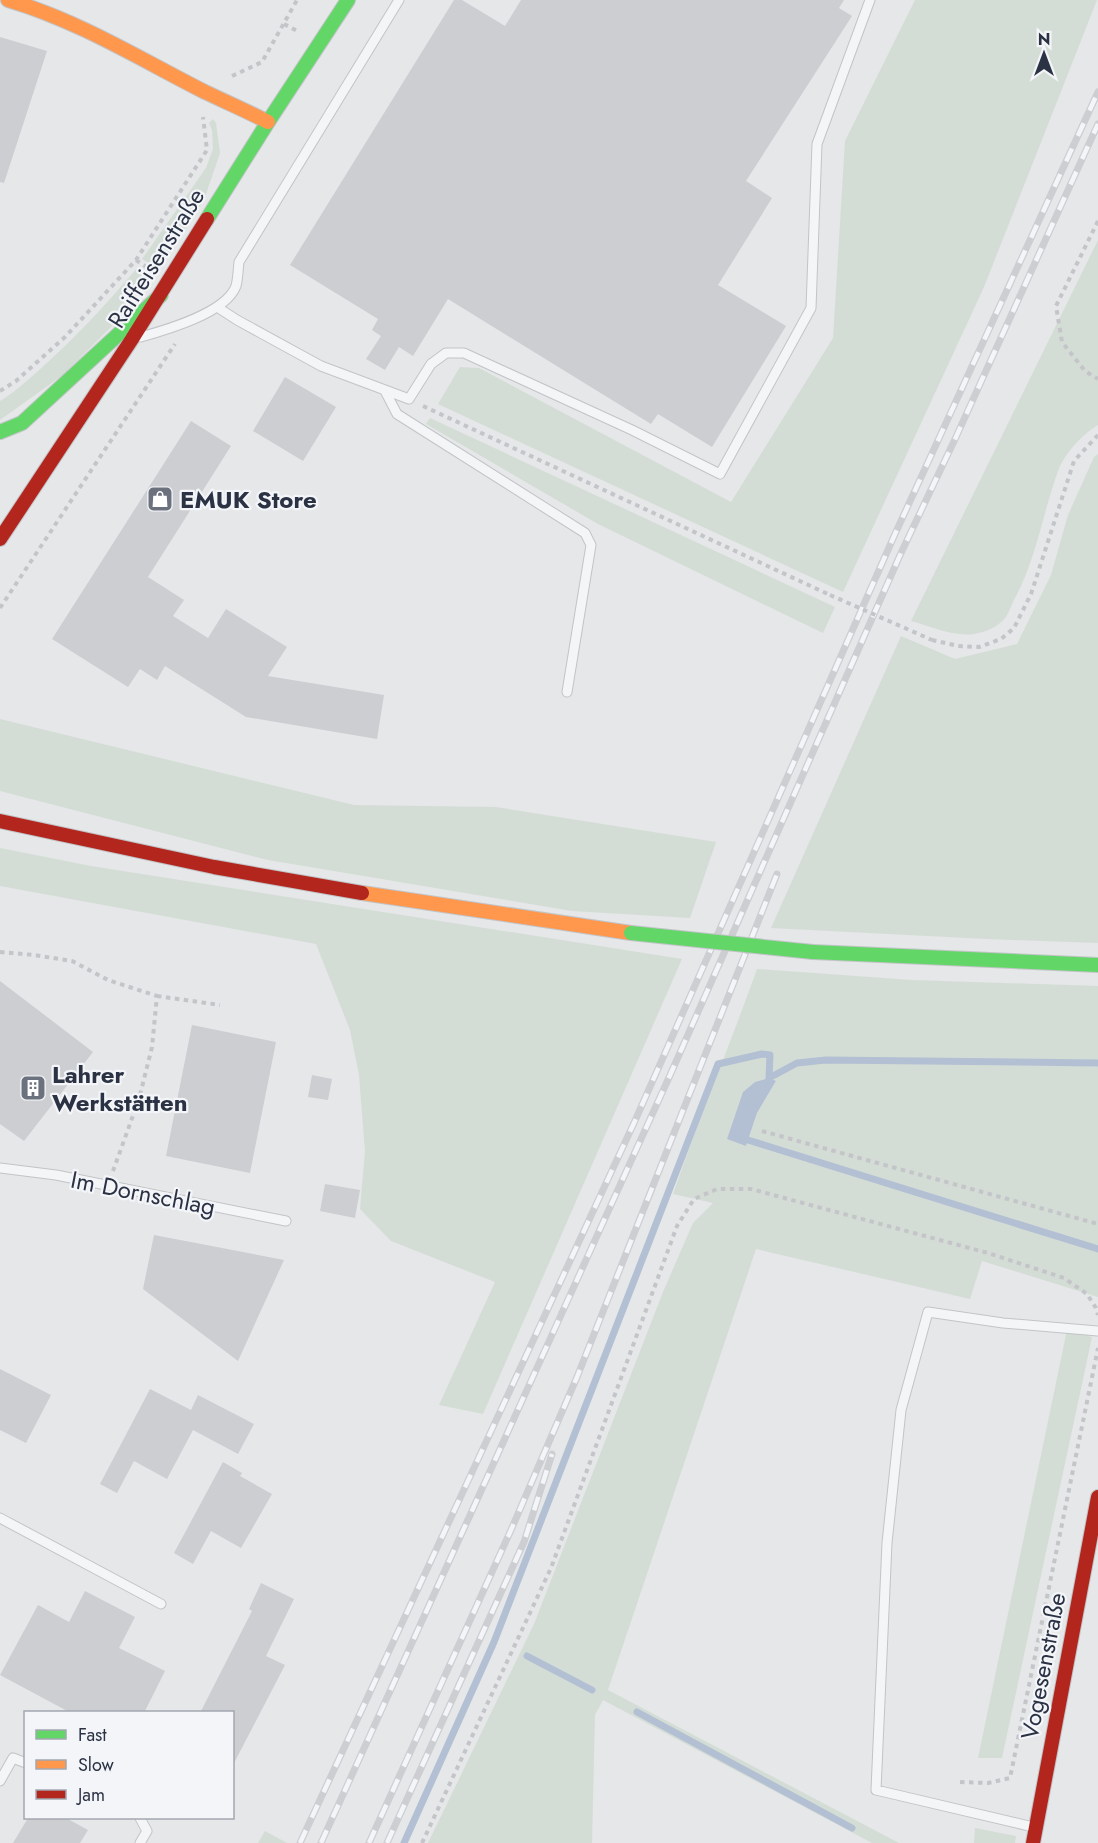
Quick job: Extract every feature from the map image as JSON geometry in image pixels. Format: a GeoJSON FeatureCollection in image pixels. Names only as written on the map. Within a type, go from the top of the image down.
{"type":"FeatureCollection","features":[{"type":"Feature","properties":{"kind":"main road"},"geometry":{"type":"LineString","coordinates":[[8,0],[42,10],[129,51],[268,122]]}},
{"type":"Feature","properties":{"kind":"main road","name":"Raiffeisenstraße"},"geometry":{"type":"LineString","coordinates":[[0,539],[161,295],[268,122],[348,0]]}},
{"type":"Feature","properties":{"kind":"main road"},"geometry":{"type":"LineString","coordinates":[[0,432],[22,423],[161,295]]}},
{"type":"Feature","properties":{"kind":"main road"},"geometry":{"type":"LineString","coordinates":[[0,821],[214,867],[400,900],[631,933],[813,952],[1098,965]]}},
{"type":"Feature","properties":{"kind":"main road","name":"Vogesenstraße"},"geometry":{"type":"LineString","coordinates":[[1033,1843],[1098,1497]]}},
{"type":"Feature","properties":{"kind":"lane"},"geometry":{"type":"LineString","coordinates":[[132,339],[176,327],[217,307],[227,299],[236,286],[239,262],[399,0]]}},
{"type":"Feature","properties":{"kind":"lane"},"geometry":{"type":"LineString","coordinates":[[217,307],[321,366],[409,399],[431,364],[446,353],[464,353],[632,430],[720,474],[811,308],[817,144],[870,0]]}},
{"type":"Feature","properties":{"kind":"lane"},"geometry":{"type":"LineString","coordinates":[[385,391],[397,414],[585,533],[591,545],[567,692]]}},
{"type":"Feature","properties":{"kind":"lane","name":"Im Dornschlag"},"geometry":{"type":"LineString","coordinates":[[0,1168],[56,1175],[286,1221]]}},
{"type":"Feature","properties":{"kind":"lane"},"geometry":{"type":"LineString","coordinates":[[1035,1827],[876,1790],[887,1543],[901,1410],[928,1312],[1003,1323],[1098,1330]]}},
{"type":"Feature","properties":{"kind":"lane"},"geometry":{"type":"LineString","coordinates":[[0,1518],[161,1604]]}},
{"type":"Feature","properties":{"kind":"lane"},"geometry":{"type":"LineString","coordinates":[[0,1781],[13,1758],[24,1761]]}},
{"type":"Feature","properties":{"kind":"lane"},"geometry":{"type":"LineString","coordinates":[[140,1843],[147,1831],[141,1819]]}},
{"type":"Feature","properties":{"kind":"path"},"geometry":{"type":"LineString","coordinates":[[0,390],[16,381],[64,337],[136,260],[207,150],[203,112],[206,92],[232,76],[262,62],[297,0]]}},
{"type":"Feature","properties":{"kind":"path"},"geometry":{"type":"LineString","coordinates":[[1098,221],[1056,306],[1062,342],[1085,371],[1098,379]]}},
{"type":"Feature","properties":{"kind":"path"},"geometry":{"type":"LineString","coordinates":[[0,608],[176,342]]}},
{"type":"Feature","properties":{"kind":"path"},"geometry":{"type":"LineString","coordinates":[[409,399],[830,595],[932,640],[958,646],[979,647],[1001,639],[1014,628],[1031,594],[1074,461],[1098,435]]}},
{"type":"Feature","properties":{"kind":"path"},"geometry":{"type":"LineString","coordinates":[[0,952],[72,961],[108,980],[158,996],[220,1005]]}},
{"type":"Feature","properties":{"kind":"path"},"geometry":{"type":"LineString","coordinates":[[108,1186],[139,1099],[152,1047],[158,996]]}},
{"type":"Feature","properties":{"kind":"path"},"geometry":{"type":"LineString","coordinates":[[762,1131],[1098,1224]]}},
{"type":"Feature","properties":{"kind":"path"},"geometry":{"type":"LineString","coordinates":[[422,1843],[551,1568],[677,1227],[694,1198],[717,1190],[752,1190],[988,1253],[1064,1278],[1086,1294],[1096,1308],[1098,1317]]}},
{"type":"Feature","properties":{"kind":"path"},"geometry":{"type":"LineString","coordinates":[[960,1782],[988,1783],[1010,1778],[1098,1348]]}},
{"type":"Feature","properties":{"kind":"shaded area"},"geometry":{"type":"Polygon","coordinates":[[[915,0],[1097,0],[984,287],[843,592],[438,404],[460,367],[479,368],[731,502],[833,338],[845,141],[915,0]]]}},
{"type":"Feature","properties":{"kind":"shaded area"},"geometry":{"type":"Polygon","coordinates":[[[213,119],[216,123],[220,153],[204,200],[158,269],[142,259],[206,168],[213,149],[212,130],[209,123],[213,119]]]}},
{"type":"Feature","properties":{"kind":"shaded area"},"geometry":{"type":"Polygon","coordinates":[[[1098,240],[1098,425],[1073,446],[1060,467],[1022,585],[1003,621],[987,630],[966,635],[950,633],[911,621],[1098,240]]]}},
{"type":"Feature","properties":{"kind":"shaded area"},"geometry":{"type":"Polygon","coordinates":[[[137,268],[151,278],[120,318],[63,375],[0,420],[0,401],[37,372],[63,347],[137,268]]]}},
{"type":"Feature","properties":{"kind":"shaded area"},"geometry":{"type":"Polygon","coordinates":[[[430,418],[835,607],[823,633],[598,524],[426,424],[430,418]]]}},
{"type":"Feature","properties":{"kind":"shaded area"},"geometry":{"type":"Polygon","coordinates":[[[1098,454],[1098,943],[771,928],[901,636],[955,659],[1017,644],[1051,575],[1068,515],[1094,457],[1098,454]]]}},
{"type":"Feature","properties":{"kind":"shaded area"},"geometry":{"type":"Polygon","coordinates":[[[0,719],[354,805],[496,807],[716,842],[690,918],[572,911],[268,860],[0,791],[0,719]]]}},
{"type":"Feature","properties":{"kind":"shaded area"},"geometry":{"type":"Polygon","coordinates":[[[0,848],[91,866],[682,959],[483,1414],[439,1405],[495,1282],[391,1241],[360,1209],[365,1151],[359,1075],[350,1030],[316,944],[0,886],[0,848]]]}},
{"type":"Feature","properties":{"kind":"shaded area"},"geometry":{"type":"Polygon","coordinates":[[[757,969],[912,980],[1098,986],[1098,1297],[982,1261],[970,1299],[756,1249],[608,1690],[899,1843],[872,1843],[603,1700],[595,1715],[592,1843],[428,1843],[534,1624],[663,1292],[693,1223],[713,1203],[673,1194],[757,969]],[[776,1081],[755,1082],[746,1146],[757,1113],[776,1081]]]}},
{"type":"Feature","properties":{"kind":"shaded area"},"geometry":{"type":"Polygon","coordinates":[[[1067,1330],[1092,1337],[1002,1758],[978,1758],[1067,1330]]]}},
{"type":"Feature","properties":{"kind":"shaded area"},"geometry":{"type":"Polygon","coordinates":[[[975,1828],[1016,1836],[1015,1843],[974,1843],[975,1828]]]}},
{"type":"Feature","properties":{"kind":"shaded area"},"geometry":{"type":"Polygon","coordinates":[[[265,1831],[287,1843],[258,1843],[265,1831]]]}},
{"type":"Feature","properties":{"kind":"water"},"geometry":{"type":"Polygon","coordinates":[[[769,1078],[776,1081],[757,1113],[746,1146],[727,1139],[743,1092],[755,1082],[769,1078]]]}},
{"type":"Feature","properties":{"kind":"building"},"geometry":{"type":"Polygon","coordinates":[[[454,0],[462,0],[505,26],[521,0],[844,0],[839,8],[852,16],[746,181],[772,198],[718,285],[786,326],[712,447],[658,414],[651,424],[448,299],[413,356],[399,347],[385,370],[366,359],[381,336],[372,330],[378,319],[290,265],[454,0]]]}},
{"type":"Feature","properties":{"kind":"building"},"geometry":{"type":"Polygon","coordinates":[[[0,37],[47,51],[4,183],[0,182],[0,37]]]}},
{"type":"Feature","properties":{"kind":"building"},"geometry":{"type":"Polygon","coordinates":[[[285,377],[336,407],[303,461],[253,431],[285,377]]]}},
{"type":"Feature","properties":{"kind":"building"},"geometry":{"type":"Polygon","coordinates":[[[191,421],[231,446],[148,577],[184,600],[173,616],[208,638],[226,609],[287,647],[268,676],[384,695],[377,739],[246,717],[165,666],[157,680],[140,669],[128,687],[52,639],[191,421]]]}},
{"type":"Feature","properties":{"kind":"building","name":"Lahrer Werkstätten"},"geometry":{"type":"Polygon","coordinates":[[[0,981],[93,1052],[24,1141],[0,1124],[0,981]]]}},
{"type":"Feature","properties":{"kind":"building"},"geometry":{"type":"Polygon","coordinates":[[[192,1025],[276,1042],[250,1173],[166,1156],[192,1025]]]}},
{"type":"Feature","properties":{"kind":"building"},"geometry":{"type":"Polygon","coordinates":[[[312,1075],[332,1079],[328,1100],[308,1097],[312,1075]]]}},
{"type":"Feature","properties":{"kind":"building"},"geometry":{"type":"Polygon","coordinates":[[[325,1184],[360,1190],[355,1218],[320,1211],[325,1184]]]}},
{"type":"Feature","properties":{"kind":"building"},"geometry":{"type":"Polygon","coordinates":[[[154,1235],[284,1260],[238,1361],[143,1289],[154,1235]]]}},
{"type":"Feature","properties":{"kind":"building"},"geometry":{"type":"Polygon","coordinates":[[[0,1369],[51,1395],[26,1443],[0,1430],[0,1369]]]}},
{"type":"Feature","properties":{"kind":"building"},"geometry":{"type":"Polygon","coordinates":[[[150,1389],[191,1410],[198,1395],[254,1424],[238,1454],[193,1430],[167,1479],[134,1461],[117,1493],[100,1484],[150,1389]]]}},
{"type":"Feature","properties":{"kind":"building"},"geometry":{"type":"Polygon","coordinates":[[[223,1462],[242,1473],[240,1476],[272,1494],[241,1548],[211,1531],[193,1564],[174,1553],[223,1462]]]}},
{"type":"Feature","properties":{"kind":"building"},"geometry":{"type":"Polygon","coordinates":[[[261,1583],[294,1599],[266,1656],[285,1665],[234,1763],[234,1711],[201,1711],[252,1611],[249,1609],[261,1583]]]}},
{"type":"Feature","properties":{"kind":"building"},"geometry":{"type":"Polygon","coordinates":[[[85,1591],[135,1617],[119,1648],[165,1671],[145,1711],[67,1711],[0,1675],[38,1605],[69,1622],[85,1591]]]}},
{"type":"Feature","properties":{"kind":"building"},"geometry":{"type":"Polygon","coordinates":[[[27,1819],[68,1819],[88,1830],[80,1843],[13,1843],[27,1819]]]}},
{"type":"Feature","properties":{"kind":"waterway"},"geometry":{"type":"LineString","coordinates":[[404,1843],[494,1642],[718,1064],[762,1054],[770,1055],[769,1078],[797,1063],[826,1060],[1098,1063]]}},
{"type":"Feature","properties":{"kind":"waterway"},"geometry":{"type":"LineString","coordinates":[[748,1140],[1098,1249]]}},
{"type":"Feature","properties":{"kind":"waterway"},"geometry":{"type":"LineString","coordinates":[[527,1656],[592,1690]]}},
{"type":"Feature","properties":{"kind":"waterway"},"geometry":{"type":"LineString","coordinates":[[637,1712],[852,1828]]}},
{"type":"Feature","properties":{"kind":"railway"},"geometry":{"type":"LineString","coordinates":[[300,1843],[634,1123],[895,534],[1098,92]]}},
{"type":"Feature","properties":{"kind":"railway"},"geometry":{"type":"LineString","coordinates":[[321,1843],[671,1073],[901,553],[1098,124]]}},
{"type":"Feature","properties":{"kind":"railway"},"geometry":{"type":"LineString","coordinates":[[369,1843],[511,1530],[577,1377],[777,874]]}},
{"type":"Feature","properties":{"kind":"railway"},"geometry":{"type":"LineString","coordinates":[[387,1843],[524,1542],[552,1454]]}},
{"type":"Feature","properties":{"kind":"traffic: fast"},"geometry":{"type":"LineString","coordinates":[[207,219],[348,0]]}},
{"type":"Feature","properties":{"kind":"traffic: fast"},"geometry":{"type":"LineString","coordinates":[[0,432],[22,423],[161,295]]}},
{"type":"Feature","properties":{"kind":"traffic: fast"},"geometry":{"type":"LineString","coordinates":[[631,933],[813,952]]}},
{"type":"Feature","properties":{"kind":"traffic: fast"},"geometry":{"type":"LineString","coordinates":[[813,952],[1098,965]]}},
{"type":"Feature","properties":{"kind":"traffic: slow"},"geometry":{"type":"LineString","coordinates":[[8,0],[84,30],[268,122]]}},
{"type":"Feature","properties":{"kind":"traffic: slow"},"geometry":{"type":"LineString","coordinates":[[362,893],[631,933]]}},
{"type":"Feature","properties":{"kind":"traffic: jam"},"geometry":{"type":"LineString","coordinates":[[0,539],[132,339],[207,219]]}},
{"type":"Feature","properties":{"kind":"traffic: jam"},"geometry":{"type":"LineString","coordinates":[[0,821],[214,867],[362,893]]}},
{"type":"Feature","properties":{"kind":"traffic: jam"},"geometry":{"type":"LineString","coordinates":[[1033,1843],[1098,1497]]}},
{"type":"Feature","properties":{"kind":"place","name":"EMUK Store"},"geometry":{"type":"Point","coordinates":[160,499]}},
{"type":"Feature","properties":{"kind":"place","name":"Lahrer Werkstätten"},"geometry":{"type":"Point","coordinates":[33,1088]}}]}
